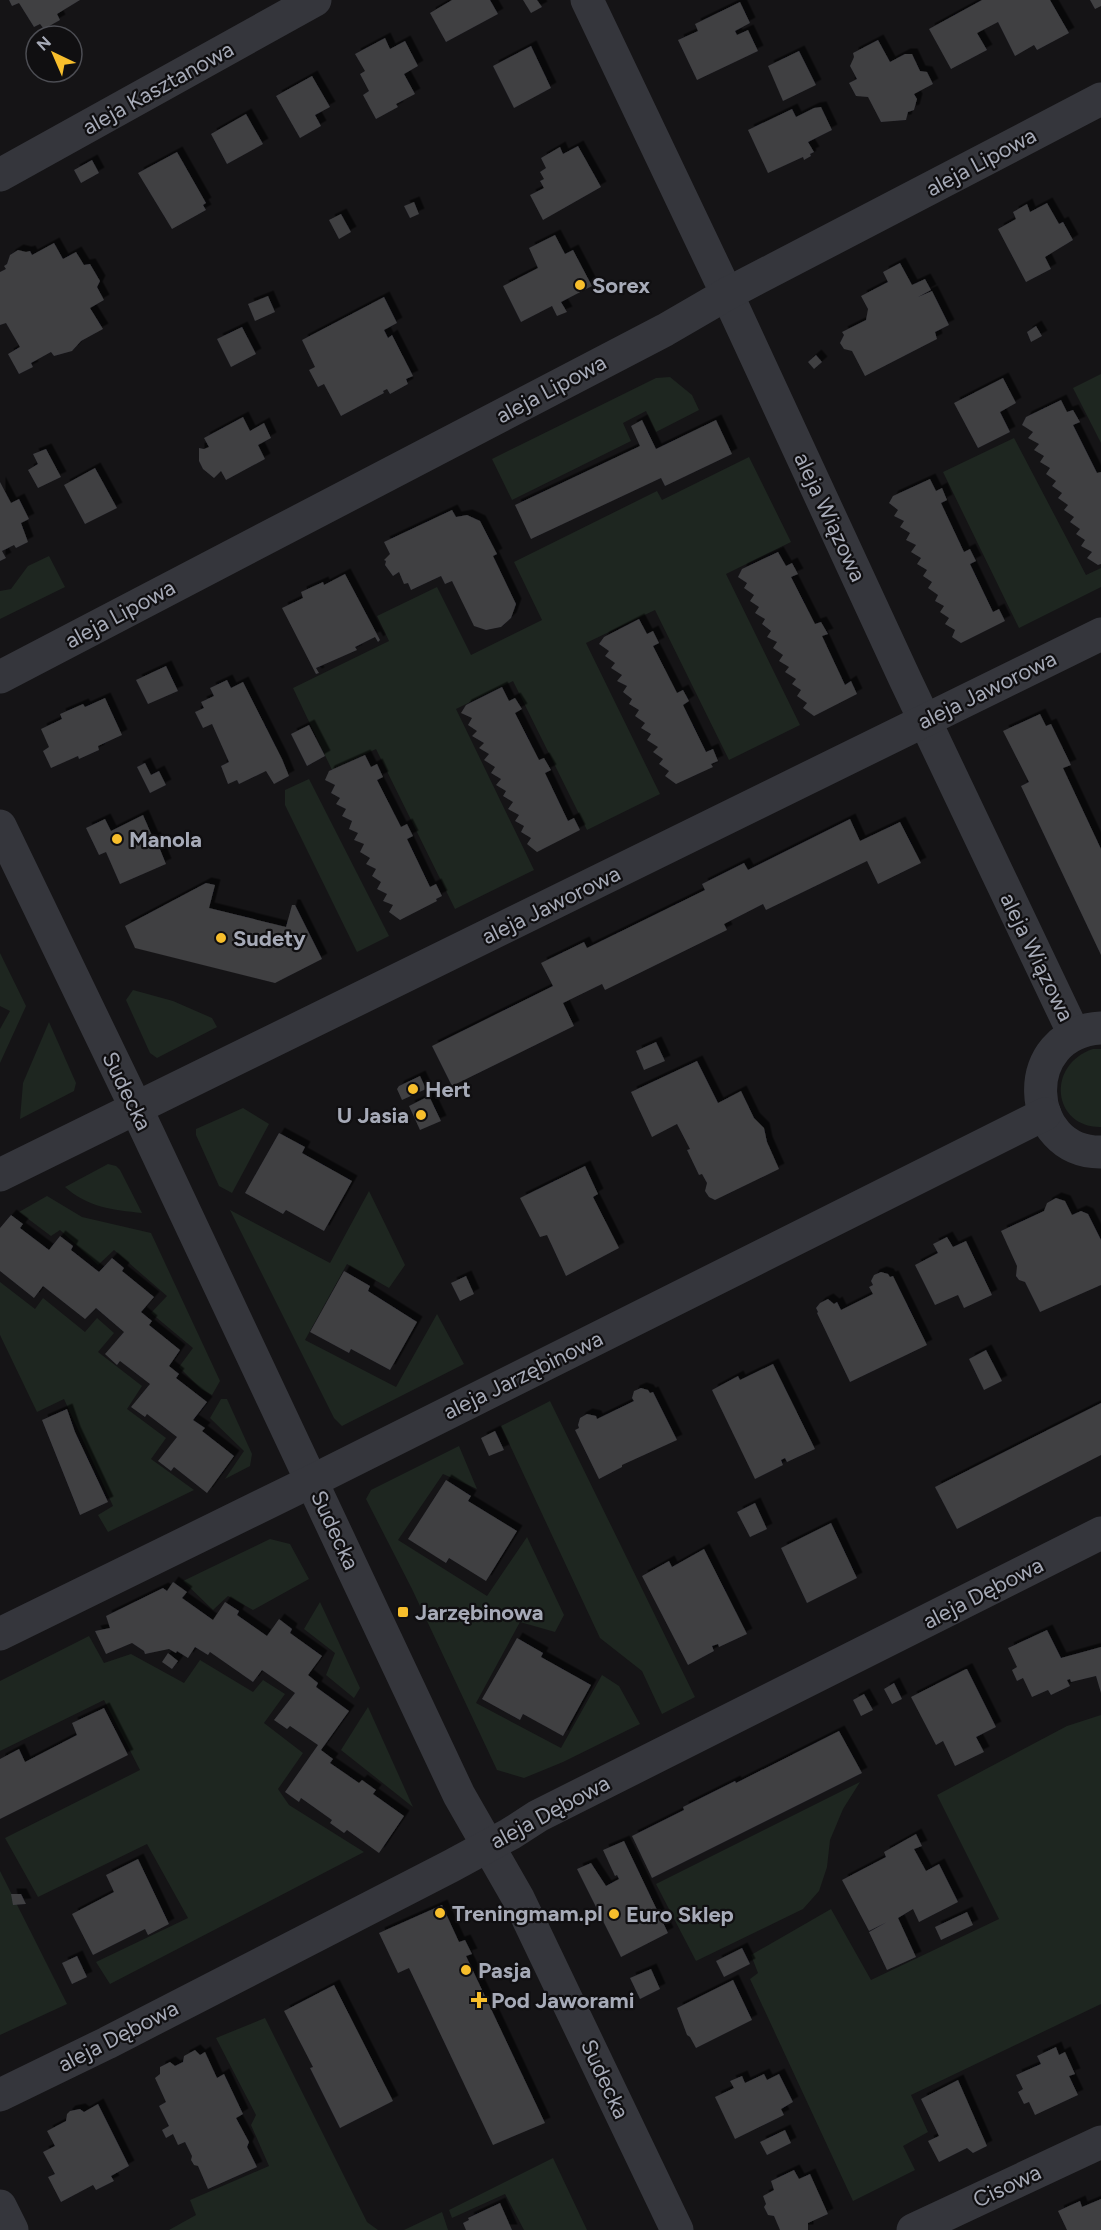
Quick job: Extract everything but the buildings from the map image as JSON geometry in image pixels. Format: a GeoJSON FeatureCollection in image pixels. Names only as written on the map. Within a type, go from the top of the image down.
{"type":"FeatureCollection","features":[{"type":"Feature","properties":{"kind":"street","name":"aleja Kasztanowa"},"geometry":{"type":"LineString","coordinates":[[0,175],[315,0]]}},
{"type":"Feature","properties":{"kind":"street","name":"aleja Wiązowa"},"geometry":{"type":"LineString","coordinates":[[587,0],[727,294],[925,721],[1087,1031]]}},
{"type":"Feature","properties":{"kind":"street","name":"aleja Lipowa"},"geometry":{"type":"LineString","coordinates":[[0,677],[654,336],[727,294],[1101,99]]}},
{"type":"Feature","properties":{"kind":"street","name":"aleja Jaworowa"},"geometry":{"type":"LineString","coordinates":[[0,1174],[1101,634]]}},
{"type":"Feature","properties":{"kind":"street","name":"Sudecka"},"geometry":{"type":"LineString","coordinates":[[0,826],[136,1108],[459,1795],[522,1907],[677,2230]]}},
{"type":"Feature","properties":{"kind":"street"},"geometry":{"type":"LineString","coordinates":[[1087,1031],[1059,1045],[1046,1062],[1040,1081],[1040,1101],[1058,1135],[1074,1146],[1092,1152],[1101,1152]]}},
{"type":"Feature","properties":{"kind":"street","name":"aleja Jarzębinowa"},"geometry":{"type":"LineString","coordinates":[[0,1634],[312,1481],[1045,1114]]}},
{"type":"Feature","properties":{"kind":"street","name":"aleja Dębowa"},"geometry":{"type":"LineString","coordinates":[[0,2095],[107,2043],[488,1846],[530,1820],[1101,1533]]}},
{"type":"Feature","properties":{"kind":"street","name":"Cisowa"},"geometry":{"type":"LineString","coordinates":[[913,2230],[1101,2142]]}},
{"type":"Feature","properties":{"kind":"street"},"geometry":{"type":"LineString","coordinates":[[0,2206],[12,2230]]}},
{"type":"Feature","properties":{"kind":"shaded area"},"geometry":{"type":"Polygon","coordinates":[[[1101,374],[1101,443],[1073,388],[1101,374]]]}},
{"type":"Feature","properties":{"kind":"shaded area"},"geometry":{"type":"Polygon","coordinates":[[[670,377],[692,395],[699,410],[656,432],[646,411],[623,423],[631,441],[512,500],[492,459],[656,378],[670,377]]]}},
{"type":"Feature","properties":{"kind":"shaded area"},"geometry":{"type":"Polygon","coordinates":[[[1014,438],[1086,575],[1101,568],[1101,587],[1019,628],[943,472],[1014,438]]]}},
{"type":"Feature","properties":{"kind":"shaded area"},"geometry":{"type":"Polygon","coordinates":[[[749,457],[791,542],[726,574],[800,725],[729,760],[655,610],[586,643],[660,794],[587,830],[513,681],[456,709],[534,870],[455,909],[376,749],[332,770],[293,688],[389,641],[377,616],[437,587],[471,655],[542,620],[514,562],[657,491],[662,500],[749,457]]]}},
{"type":"Feature","properties":{"kind":"shaded area"},"geometry":{"type":"Polygon","coordinates":[[[49,556],[65,587],[0,619],[0,591],[11,589],[28,566],[49,556]]]}},
{"type":"Feature","properties":{"kind":"shaded area"},"geometry":{"type":"Polygon","coordinates":[[[309,779],[389,936],[357,952],[285,805],[285,790],[309,779]]]}},
{"type":"Feature","properties":{"kind":"shaded area"},"geometry":{"type":"Polygon","coordinates":[[[0,953],[26,1006],[0,1063],[0,1029],[10,1011],[0,1006],[0,953]]]}},
{"type":"Feature","properties":{"kind":"shaded area"},"geometry":{"type":"Polygon","coordinates":[[[133,990],[173,1001],[212,1018],[217,1027],[157,1058],[150,1053],[126,1000],[133,990]]]}},
{"type":"Feature","properties":{"kind":"shaded area"},"geometry":{"type":"Polygon","coordinates":[[[49,1022],[76,1083],[74,1091],[20,1119],[23,1083],[49,1022]]]}},
{"type":"Feature","properties":{"kind":"shaded area"},"geometry":{"type":"Polygon","coordinates":[[[1093,1049],[1101,1049],[1101,1127],[1085,1125],[1073,1117],[1065,1107],[1061,1094],[1062,1081],[1067,1068],[1078,1057],[1093,1049]]]}},
{"type":"Feature","properties":{"kind":"shaded area"},"geometry":{"type":"Polygon","coordinates":[[[243,1108],[269,1124],[232,1193],[219,1186],[196,1135],[196,1129],[243,1108]]]}},
{"type":"Feature","properties":{"kind":"shaded area"},"geometry":{"type":"Polygon","coordinates":[[[108,1164],[120,1170],[142,1213],[111,1209],[91,1203],[65,1187],[108,1164]]]}},
{"type":"Feature","properties":{"kind":"shaded area"},"geometry":{"type":"Polygon","coordinates":[[[369,1191],[405,1265],[389,1288],[347,1264],[305,1340],[396,1387],[437,1314],[464,1364],[342,1426],[334,1418],[230,1210],[330,1263],[369,1191]]]}},
{"type":"Feature","properties":{"kind":"shaded area"},"geometry":{"type":"Polygon","coordinates":[[[47,1196],[82,1217],[151,1233],[220,1381],[212,1395],[201,1389],[179,1367],[193,1348],[151,1313],[167,1296],[114,1250],[98,1265],[60,1230],[51,1236],[19,1212],[47,1196]]]}},
{"type":"Feature","properties":{"kind":"shaded area"},"geometry":{"type":"Polygon","coordinates":[[[0,1282],[35,1309],[43,1298],[85,1332],[97,1318],[114,1333],[98,1352],[142,1386],[127,1409],[166,1438],[151,1459],[194,1490],[108,1532],[98,1515],[113,1506],[64,1399],[37,1412],[0,1335],[0,1282]]]}},
{"type":"Feature","properties":{"kind":"shaded area"},"geometry":{"type":"Polygon","coordinates":[[[221,1399],[227,1399],[252,1454],[250,1466],[225,1479],[244,1451],[210,1418],[221,1399]]]}},
{"type":"Feature","properties":{"kind":"shaded area"},"geometry":{"type":"Polygon","coordinates":[[[550,1401],[695,1697],[662,1714],[642,1671],[600,1638],[501,1426],[550,1401]]]}},
{"type":"Feature","properties":{"kind":"shaded area"},"geometry":{"type":"Polygon","coordinates":[[[459,1446],[477,1489],[443,1474],[398,1540],[487,1596],[527,1537],[564,1615],[555,1632],[520,1622],[476,1703],[561,1748],[602,1675],[619,1686],[640,1724],[563,1762],[524,1778],[497,1770],[412,1589],[366,1499],[371,1490],[459,1446]]]}},
{"type":"Feature","properties":{"kind":"shaded area"},"geometry":{"type":"Polygon","coordinates":[[[270,1539],[290,1544],[309,1579],[253,1610],[228,1596],[213,1610],[183,1581],[270,1539]]]}},
{"type":"Feature","properties":{"kind":"shaded area"},"geometry":{"type":"Polygon","coordinates":[[[320,1602],[360,1688],[354,1698],[326,1675],[335,1653],[304,1629],[320,1602]]]}},
{"type":"Feature","properties":{"kind":"shaded area"},"geometry":{"type":"Polygon","coordinates":[[[89,1636],[104,1663],[131,1654],[184,1683],[200,1660],[253,1692],[263,1680],[285,1694],[264,1723],[303,1753],[278,1789],[289,1805],[364,1852],[110,1984],[96,1962],[188,1918],[147,1844],[38,1897],[5,1838],[140,1770],[104,1700],[0,1751],[0,1681],[89,1636]]]}},
{"type":"Feature","properties":{"kind":"shaded area"},"geometry":{"type":"Polygon","coordinates":[[[368,1707],[413,1807],[341,1750],[368,1707]]]}},
{"type":"Feature","properties":{"kind":"shaded area"},"geometry":{"type":"Polygon","coordinates":[[[1101,1715],[1101,2004],[911,2095],[928,2132],[903,2146],[915,2170],[853,2201],[750,1979],[758,1973],[751,1955],[831,1909],[871,1980],[999,1919],[937,1795],[1067,1726],[1101,1715]]]}},
{"type":"Feature","properties":{"kind":"shaded area"},"geometry":{"type":"Polygon","coordinates":[[[860,1782],[843,1809],[830,1840],[827,1867],[819,1891],[803,1909],[696,1961],[656,1884],[860,1782]]]}},
{"type":"Feature","properties":{"kind":"shaded area"},"geometry":{"type":"Polygon","coordinates":[[[0,1871],[67,2004],[0,2035],[0,1871]]]}},
{"type":"Feature","properties":{"kind":"shaded area"},"geometry":{"type":"Polygon","coordinates":[[[265,2018],[367,2222],[378,2230],[169,2230],[196,2215],[190,2200],[269,2166],[251,2125],[256,2115],[216,2038],[265,2018]]]}},
{"type":"Feature","properties":{"kind":"shaded area"},"geometry":{"type":"Polygon","coordinates":[[[553,2158],[587,2230],[524,2230],[505,2194],[452,2218],[449,2210],[553,2158]]]}},
{"type":"Feature","properties":{"kind":"shaded area"},"geometry":{"type":"Polygon","coordinates":[[[442,2212],[448,2230],[404,2230],[442,2212]]]}},
{"type":"Feature","properties":{"kind":"place","name":"Sorex"},"geometry":{"type":"Point","coordinates":[580,285]}},
{"type":"Feature","properties":{"kind":"place","name":"Manola"},"geometry":{"type":"Point","coordinates":[117,839]}},
{"type":"Feature","properties":{"kind":"place","name":"Sudety"},"geometry":{"type":"Point","coordinates":[221,938]}},
{"type":"Feature","properties":{"kind":"place","name":"Hert"},"geometry":{"type":"Point","coordinates":[413,1089]}},
{"type":"Feature","properties":{"kind":"place","name":"U Jasia"},"geometry":{"type":"Point","coordinates":[421,1115]}},
{"type":"Feature","properties":{"kind":"place","name":"Jarzębinowa"},"geometry":{"type":"Point","coordinates":[403,1612]}},
{"type":"Feature","properties":{"kind":"place","name":"Treningmam.pl"},"geometry":{"type":"Point","coordinates":[440,1913]}},
{"type":"Feature","properties":{"kind":"place","name":"Euro Sklep"},"geometry":{"type":"Point","coordinates":[614,1914]}},
{"type":"Feature","properties":{"kind":"place","name":"Pasja"},"geometry":{"type":"Point","coordinates":[466,1970]}},
{"type":"Feature","properties":{"kind":"place","name":"Pod Jaworami"},"geometry":{"type":"Point","coordinates":[479,2000]}}]}
